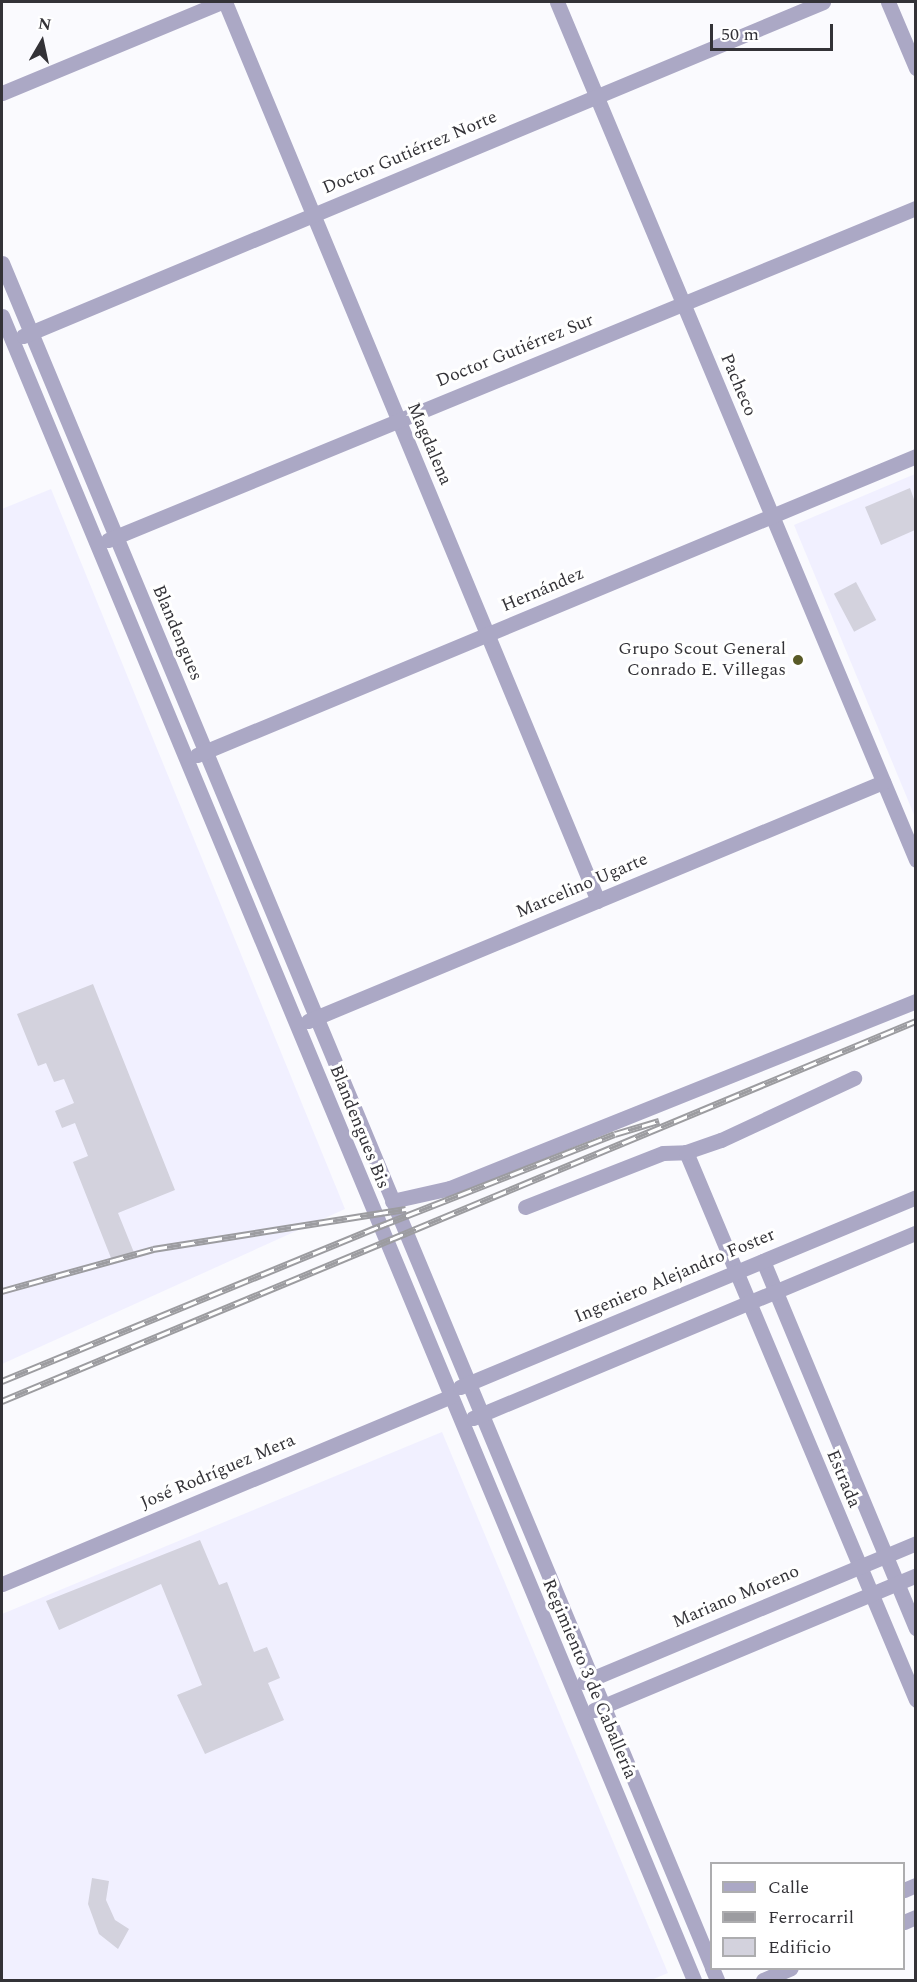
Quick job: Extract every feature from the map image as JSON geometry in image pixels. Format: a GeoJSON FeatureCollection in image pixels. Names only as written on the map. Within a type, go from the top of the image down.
{"type":"FeatureCollection","features":[{"type":"Feature","properties":{"kind":"street"},"geometry":{"type":"LineString","coordinates":[[2,93],[223,2]]}},
{"type":"Feature","properties":{"kind":"street","name":"Magdalena"},"geometry":{"type":"LineString","coordinates":[[223,2],[598,901]]}},
{"type":"Feature","properties":{"kind":"street","name":"Pacheco"},"geometry":{"type":"LineString","coordinates":[[557,2],[915,860]]}},
{"type":"Feature","properties":{"kind":"street","name":"Doctor Gutiérrez Norte"},"geometry":{"type":"LineString","coordinates":[[12,341],[823,2]]}},
{"type":"Feature","properties":{"kind":"street"},"geometry":{"type":"LineString","coordinates":[[888,2],[915,68]]}},
{"type":"Feature","properties":{"kind":"street","name":"Doctor Gutiérrez Sur"},"geometry":{"type":"LineString","coordinates":[[97,545],[915,208]]}},
{"type":"Feature","properties":{"kind":"street","name":"Blandengues"},"geometry":{"type":"LineString","coordinates":[[2,263],[316,1018]]}},
{"type":"Feature","properties":{"kind":"street"},"geometry":{"type":"LineString","coordinates":[[2,316],[297,1026]]}},
{"type":"Feature","properties":{"kind":"street","name":"Hernández"},"geometry":{"type":"LineString","coordinates":[[186,760],[915,456]]}},
{"type":"Feature","properties":{"kind":"street","name":"Marcelino Ugarte"},"geometry":{"type":"LineString","coordinates":[[297,1026],[883,782]]}},
{"type":"Feature","properties":{"kind":"street"},"geometry":{"type":"LineString","coordinates":[[392,1201],[450,1188],[915,1000]]}},
{"type":"Feature","properties":{"kind":"street","name":"Blandengues Bis"},"geometry":{"type":"LineString","coordinates":[[316,1018],[468,1384]]}},
{"type":"Feature","properties":{"kind":"street","name":"Blandengues Bis"},"geometry":{"type":"LineString","coordinates":[[297,1026],[450,1394]]}},
{"type":"Feature","properties":{"kind":"street"},"geometry":{"type":"LineString","coordinates":[[525,1207],[663,1153],[686,1152],[721,1140],[854,1078]]}},
{"type":"Feature","properties":{"kind":"street","name":"Estrada"},"geometry":{"type":"LineString","coordinates":[[686,1152],[734,1273],[915,1700]]}},
{"type":"Feature","properties":{"kind":"street","name":"Ingeniero Alejandro Foster"},"geometry":{"type":"LineString","coordinates":[[450,1394],[468,1384],[915,1197]]}},
{"type":"Feature","properties":{"kind":"street"},"geometry":{"type":"LineString","coordinates":[[462,1422],[915,1233]]}},
{"type":"Feature","properties":{"kind":"street","name":"Estrada"},"geometry":{"type":"LineString","coordinates":[[763,1261],[915,1628]]}},
{"type":"Feature","properties":{"kind":"street","name":"Regimiento 3 de Caballería"},"geometry":{"type":"LineString","coordinates":[[468,1384],[710,1961]]}},
{"type":"Feature","properties":{"kind":"street","name":"Regimiento 3 de Caballería"},"geometry":{"type":"LineString","coordinates":[[450,1394],[691,1980]]}},
{"type":"Feature","properties":{"kind":"street","name":"José Rodríguez Mera"},"geometry":{"type":"LineString","coordinates":[[2,1584],[450,1394]]}},
{"type":"Feature","properties":{"kind":"street","name":"Mariano Moreno"},"geometry":{"type":"LineString","coordinates":[[572,1687],[915,1543]]}},
{"type":"Feature","properties":{"kind":"street"},"geometry":{"type":"LineString","coordinates":[[583,1714],[915,1575]]}},
{"type":"Feature","properties":{"kind":"street"},"geometry":{"type":"LineString","coordinates":[[763,1980],[786,1970]]}},
{"type":"Feature","properties":{"kind":"street"},"geometry":{"type":"LineString","coordinates":[[691,1980],[714,1971]]}},
{"type":"Feature","properties":{"kind":"shaded area"},"geometry":{"type":"Polygon","coordinates":[[[915,474],[915,817],[794,525],[915,474]]]}},
{"type":"Feature","properties":{"kind":"shaded area"},"geometry":{"type":"Polygon","coordinates":[[[51,489],[345,1209],[2,1364],[2,509],[51,489]]]}},
{"type":"Feature","properties":{"kind":"shaded area"},"geometry":{"type":"Polygon","coordinates":[[[442,1432],[668,1973],[651,1980],[2,1980],[2,1614],[442,1432]]]}},
{"type":"Feature","properties":{"kind":"building"},"geometry":{"type":"Polygon","coordinates":[[[910,488],[915,502],[915,530],[881,545],[865,507],[910,488]]]}},
{"type":"Feature","properties":{"kind":"building"},"geometry":{"type":"Polygon","coordinates":[[[856,582],[876,620],[854,632],[834,594],[856,582]]]}},
{"type":"Feature","properties":{"kind":"building"},"geometry":{"type":"Polygon","coordinates":[[[93,984],[175,1190],[118,1213],[135,1255],[113,1263],[73,1162],[88,1156],[75,1123],[62,1128],[55,1111],[74,1103],[64,1079],[54,1082],[46,1063],[38,1066],[17,1014],[93,984]]]}},
{"type":"Feature","properties":{"kind":"building"},"geometry":{"type":"Polygon","coordinates":[[[200,1540],[219,1585],[227,1582],[254,1652],[267,1647],[280,1678],[268,1683],[284,1720],[205,1754],[177,1695],[202,1685],[161,1584],[59,1630],[46,1601],[200,1540]]]}},
{"type":"Feature","properties":{"kind":"building"},"geometry":{"type":"Polygon","coordinates":[[[92,1878],[109,1881],[106,1900],[115,1920],[129,1929],[118,1949],[99,1934],[88,1904],[92,1878]]]}},
{"type":"Feature","properties":{"kind":"railway"},"geometry":{"type":"LineString","coordinates":[[2,1401],[916,1021]]}},
{"type":"Feature","properties":{"kind":"railway"},"geometry":{"type":"LineString","coordinates":[[2,1381],[380,1226],[615,1134],[659,1121]]}},
{"type":"Feature","properties":{"kind":"railway"},"geometry":{"type":"LineString","coordinates":[[2,1291],[153,1249],[406,1209]]}},
{"type":"Feature","properties":{"kind":"place","name":"Grupo Scout General Conrado E. Villegas"},"geometry":{"type":"Point","coordinates":[798,660]}}]}
